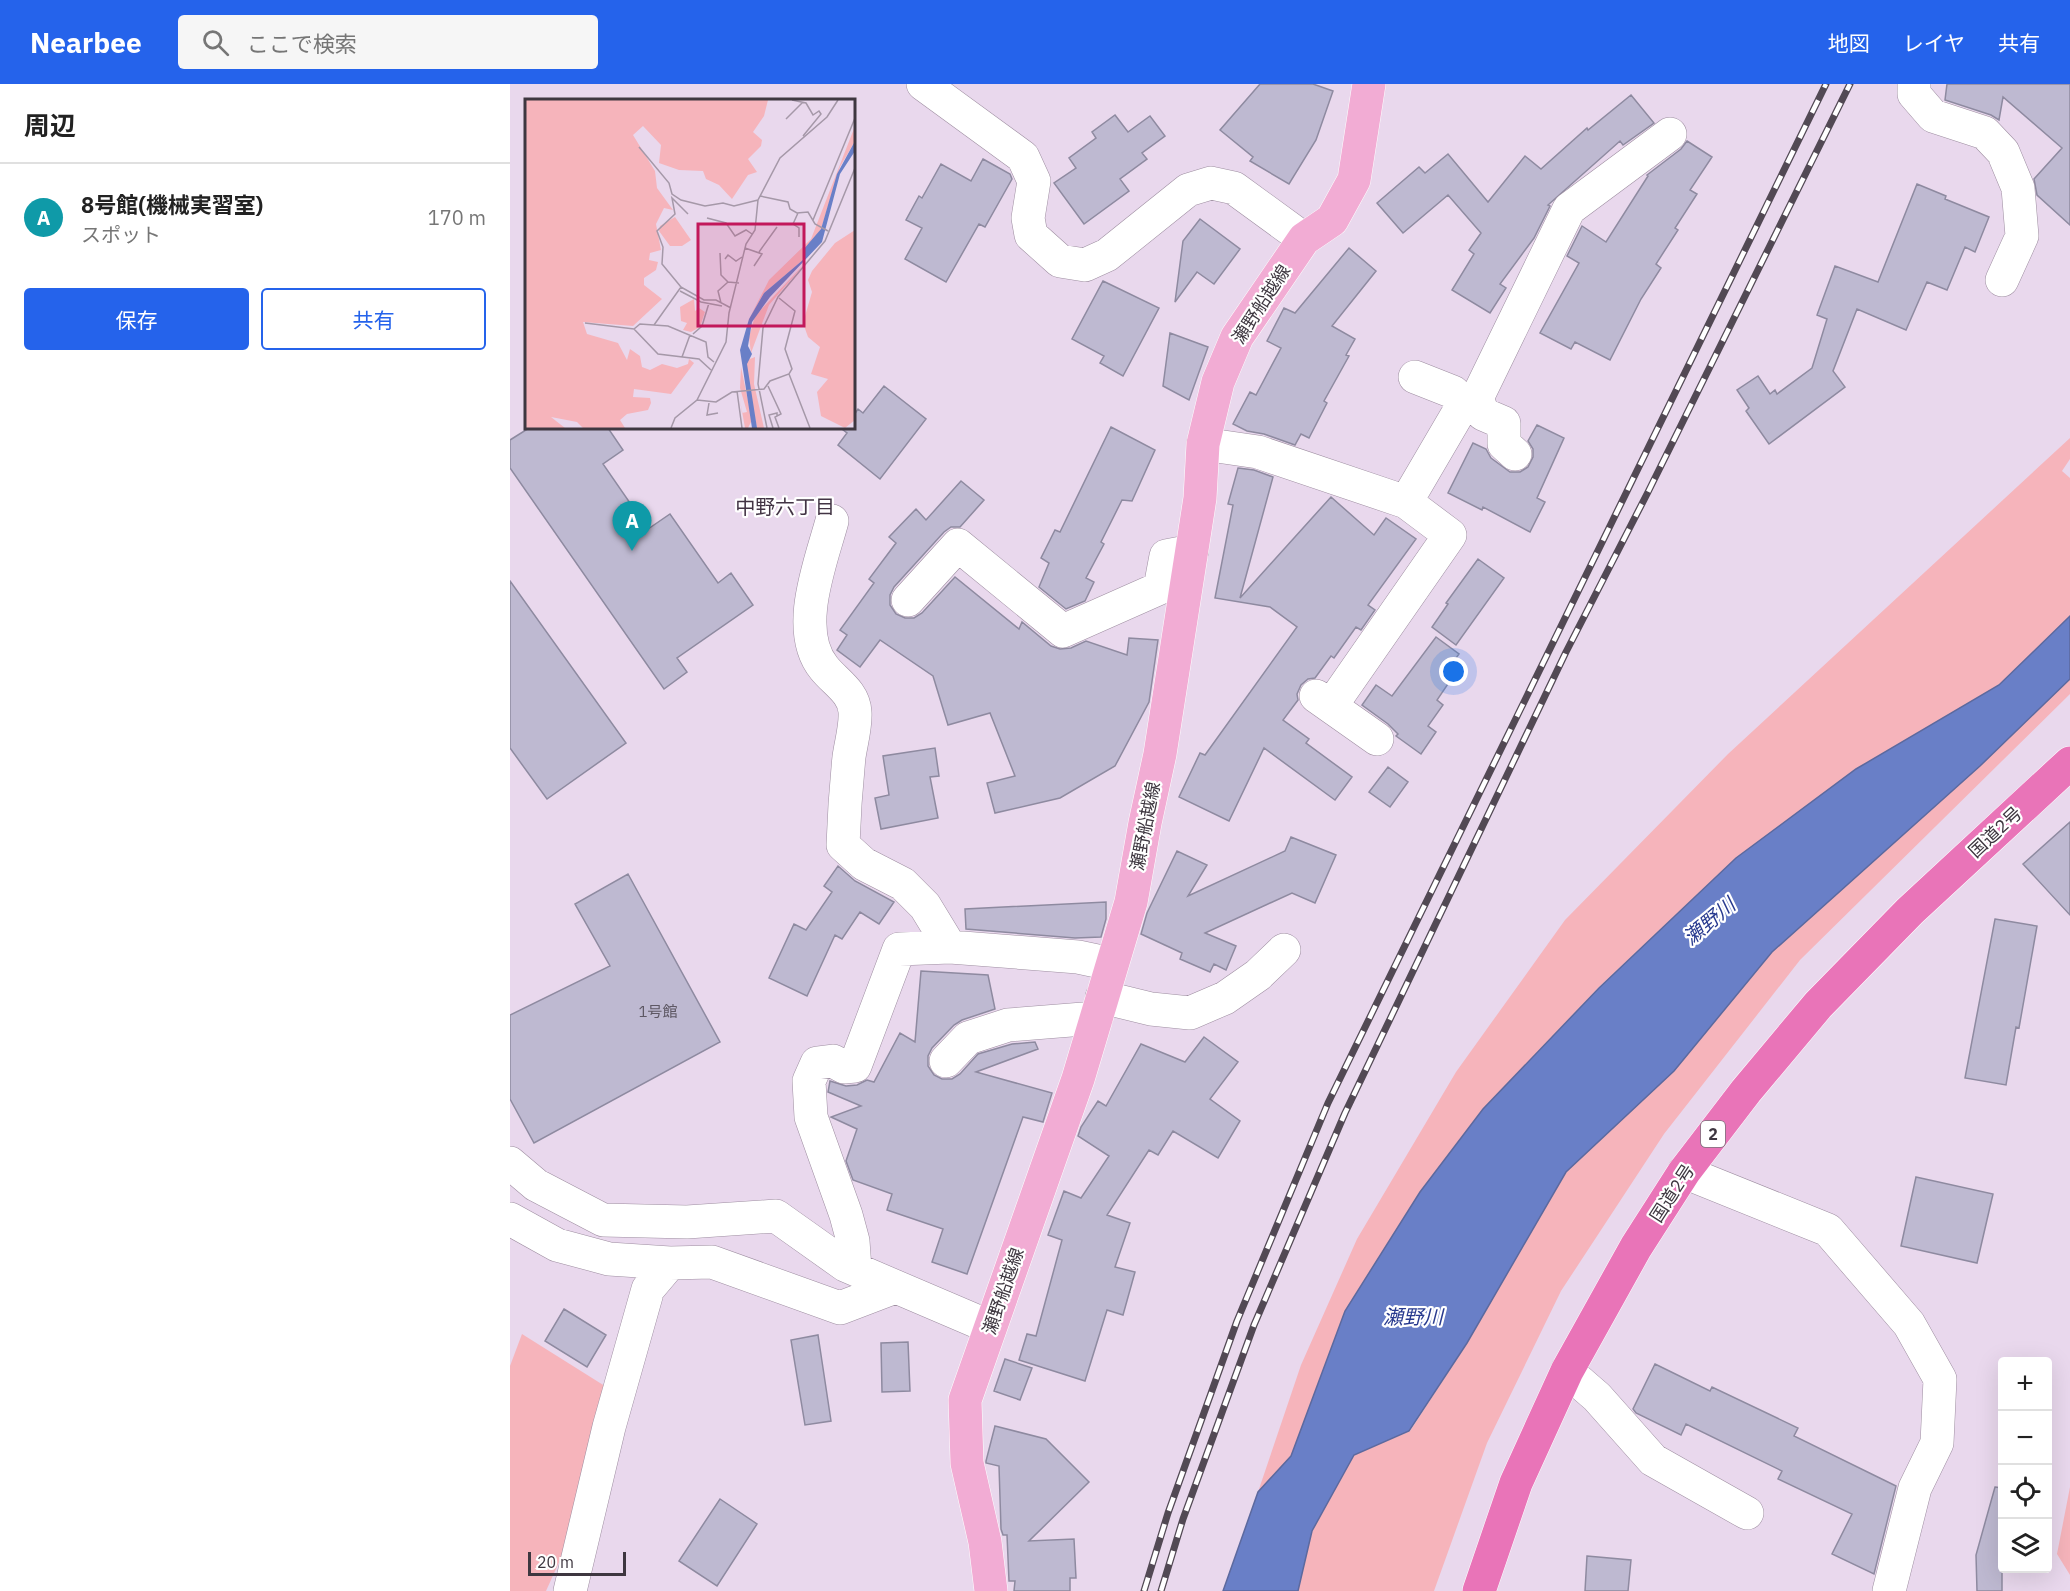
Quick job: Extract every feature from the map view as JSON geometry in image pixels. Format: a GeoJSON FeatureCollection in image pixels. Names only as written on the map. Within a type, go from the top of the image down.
{"type":"FeatureCollection","features":[{"type":"Feature","properties":{"kind":"highway","name":"国道2号"},"geometry":{"type":"LineString","coordinates":[[1479,1591],[1516,1483],[1567,1371],[1636,1247],[1684,1172],[1746,1091],[1818,1005],[1910,911],[2070,763]]}},
{"type":"Feature","properties":{"kind":"main road","name":"瀬野船越線"},"geometry":{"type":"LineString","coordinates":[[991,1591],[985,1542],[967,1463],[965,1400],[1078,1079],[1131,902],[1160,754],[1200,498],[1203,444],[1218,382],[1237,337],[1304,239],[1332,220],[1354,180],[1369,84]]}},
{"type":"Feature","properties":{"kind":"street"},"geometry":{"type":"LineString","coordinates":[[923,84],[1023,157],[1034,181],[1028,218],[1031,235],[1060,261],[1085,265],[1107,255],[1188,190],[1211,183],[1234,188],[1304,239]]}},
{"type":"Feature","properties":{"kind":"street"},"geometry":{"type":"LineString","coordinates":[[1914,84],[1914,94],[1933,116],[1984,133],[2003,152],[2018,188],[2022,236],[2002,280]]}},
{"type":"Feature","properties":{"kind":"street"},"geometry":{"type":"LineString","coordinates":[[1406,502],[1471,400],[1569,209],[1670,134]]}},
{"type":"Feature","properties":{"kind":"street"},"geometry":{"type":"LineString","coordinates":[[1415,377],[1471,400],[1483,414],[1504,423],[1504,444],[1515,454]]}},
{"type":"Feature","properties":{"kind":"street"},"geometry":{"type":"LineString","coordinates":[[1203,444],[1258,452],[1406,502],[1450,535],[1323,701],[1377,739]]}},
{"type":"Feature","properties":{"kind":"street"},"geometry":{"type":"LineString","coordinates":[[832,521],[809,614],[811,642],[822,666],[852,698],[855,712],[849,758],[843,845],[864,864],[903,884],[926,906],[950,947]]}},
{"type":"Feature","properties":{"kind":"street"},"geometry":{"type":"LineString","coordinates":[[908,600],[958,545],[1064,631],[1160,588],[1166,556],[1192,550]]}},
{"type":"Feature","properties":{"kind":"street"},"geometry":{"type":"LineString","coordinates":[[855,1269],[853,1241],[846,1215],[811,1117],[809,1081],[817,1063],[833,1061],[844,1067],[855,1066],[899,949],[950,947],[1078,957],[1112,964]]}},
{"type":"Feature","properties":{"kind":"street"},"geometry":{"type":"LineString","coordinates":[[946,1061],[968,1038],[1008,1025],[1099,1007],[1190,1013],[1225,998],[1258,975],[1284,950]]}},
{"type":"Feature","properties":{"kind":"street"},"geometry":{"type":"LineString","coordinates":[[510,1163],[536,1185],[603,1220],[687,1222],[776,1216],[845,1265],[990,1327]]}},
{"type":"Feature","properties":{"kind":"street"},"geometry":{"type":"LineString","coordinates":[[1684,1172],[1828,1230],[1909,1324],[1940,1379],[1937,1443],[1915,1488],[1889,1591]]}},
{"type":"Feature","properties":{"kind":"street"},"geometry":{"type":"LineString","coordinates":[[510,1219],[557,1245],[609,1259],[669,1263],[712,1262],[840,1308],[895,1287]]}},
{"type":"Feature","properties":{"kind":"street"},"geometry":{"type":"LineString","coordinates":[[570,1591],[609,1427],[648,1289],[669,1263]]}},
{"type":"Feature","properties":{"kind":"street"},"geometry":{"type":"LineString","coordinates":[[1567,1371],[1597,1397],[1653,1460],[1747,1513]]}},
{"type":"Feature","properties":{"kind":"shaded area"},"geometry":{"type":"Polygon","coordinates":[[[2070,438],[2070,459],[2062,471],[2070,478],[2070,616],[1999,685],[1856,769],[1736,858],[1599,987],[1483,1109],[1420,1192],[1345,1311],[1291,1456],[1258,1492],[1301,1365],[1357,1239],[1456,1072],[1565,920],[1728,754],[2070,438]]]}},
{"type":"Feature","properties":{"kind":"shaded area"},"geometry":{"type":"Polygon","coordinates":[[[2070,679],[2070,694],[1800,960],[1664,1134],[1561,1291],[1487,1443],[1434,1591],[1298,1591],[1312,1531],[1354,1455],[1410,1431],[1467,1343],[1566,1172],[1674,1071],[1772,952],[1980,766],[2070,679]]]}},
{"type":"Feature","properties":{"kind":"shaded area"},"geometry":{"type":"Polygon","coordinates":[[[522,1334],[608,1388],[565,1549],[546,1591],[510,1591],[510,1366],[522,1334]]]}},
{"type":"Feature","properties":{"kind":"shaded area"},"geometry":{"type":"Polygon","coordinates":[[[2070,1487],[2070,1575],[2057,1554],[2070,1487]]]}},
{"type":"Feature","properties":{"kind":"water","name":"瀬野川"},"geometry":{"type":"Polygon","coordinates":[[[2070,616],[2070,679],[1980,766],[1772,952],[1674,1071],[1566,1172],[1467,1343],[1409,1431],[1354,1455],[1312,1531],[1298,1591],[1223,1591],[1258,1492],[1291,1456],[1345,1311],[1420,1192],[1483,1109],[1599,988],[1736,858],[1856,769],[1999,685],[2070,616]]]}},
{"type":"Feature","properties":{"kind":"building"},"geometry":{"type":"Polygon","coordinates":[[[1260,84],[1313,84],[1333,91],[1316,140],[1289,184],[1250,161],[1253,157],[1220,130],[1260,84]]]}},
{"type":"Feature","properties":{"kind":"building"},"geometry":{"type":"Polygon","coordinates":[[[1947,84],[2070,84],[2070,225],[2037,195],[2034,179],[2062,148],[2003,97],[1999,120],[1991,115],[1945,100],[1947,84]]]}},
{"type":"Feature","properties":{"kind":"building"},"geometry":{"type":"Polygon","coordinates":[[[1631,95],[1654,123],[1623,145],[1620,141],[1548,205],[1550,206],[1534,238],[1500,284],[1506,288],[1490,313],[1452,290],[1474,254],[1469,250],[1481,233],[1448,195],[1403,233],[1377,203],[1419,167],[1425,173],[1448,154],[1488,202],[1525,156],[1541,169],[1587,128],[1588,130],[1631,95]]]}},
{"type":"Feature","properties":{"kind":"building"},"geometry":{"type":"Polygon","coordinates":[[[1115,115],[1128,132],[1150,116],[1165,136],[1142,153],[1147,159],[1120,179],[1129,191],[1084,224],[1054,183],[1076,168],[1069,158],[1096,138],[1092,132],[1115,115]]]}},
{"type":"Feature","properties":{"kind":"building"},"geometry":{"type":"Polygon","coordinates":[[[1687,141],[1712,157],[1690,190],[1697,194],[1656,264],[1661,268],[1641,299],[1610,360],[1575,342],[1571,349],[1540,333],[1579,263],[1567,256],[1582,226],[1606,242],[1647,175],[1681,149],[1687,141]]]}},
{"type":"Feature","properties":{"kind":"building"},"geometry":{"type":"Polygon","coordinates":[[[983,159],[1010,174],[1012,179],[985,227],[979,224],[946,282],[905,259],[922,228],[906,220],[919,196],[922,198],[941,164],[971,181],[983,159]]]}},
{"type":"Feature","properties":{"kind":"building"},"geometry":{"type":"Polygon","coordinates":[[[1917,184],[1946,196],[1945,199],[1989,217],[1975,252],[1965,247],[1947,290],[1927,282],[1906,330],[1857,309],[1833,371],[1845,387],[1769,444],[1746,411],[1749,408],[1737,390],[1758,376],[1770,394],[1775,390],[1777,394],[1812,368],[1827,319],[1817,315],[1835,266],[1878,282],[1917,184]]]}},
{"type":"Feature","properties":{"kind":"building"},"geometry":{"type":"Polygon","coordinates":[[[1200,219],[1240,249],[1214,284],[1197,272],[1175,302],[1183,241],[1200,219]]]}},
{"type":"Feature","properties":{"kind":"building"},"geometry":{"type":"Polygon","coordinates":[[[1349,248],[1376,271],[1332,326],[1355,339],[1346,355],[1349,356],[1324,401],[1327,403],[1309,438],[1301,434],[1295,445],[1264,434],[1247,431],[1233,424],[1250,392],[1256,395],[1281,348],[1267,341],[1284,308],[1295,313],[1349,248]]]}},
{"type":"Feature","properties":{"kind":"building"},"geometry":{"type":"Polygon","coordinates":[[[1103,281],[1159,308],[1123,376],[1100,363],[1104,356],[1072,339],[1103,281]]]}},
{"type":"Feature","properties":{"kind":"building"},"geometry":{"type":"Polygon","coordinates":[[[1170,333],[1208,347],[1189,400],[1163,386],[1170,333]]]}},
{"type":"Feature","properties":{"kind":"building"},"geometry":{"type":"Polygon","coordinates":[[[884,386],[926,419],[880,479],[838,445],[847,433],[842,429],[855,429],[855,414],[858,409],[863,413],[884,386]]]}},
{"type":"Feature","properties":{"kind":"building"},"geometry":{"type":"Polygon","coordinates":[[[1537,425],[1564,438],[1537,498],[1545,502],[1530,532],[1483,507],[1482,510],[1448,493],[1473,443],[1486,449],[1491,458],[1510,472],[1520,472],[1528,467],[1533,457],[1533,449],[1528,441],[1537,425]]]}},
{"type":"Feature","properties":{"kind":"building"},"geometry":{"type":"Polygon","coordinates":[[[1111,427],[1155,450],[1132,501],[1122,500],[1101,542],[1104,544],[1086,578],[1094,582],[1085,601],[1066,609],[1039,587],[1049,563],[1041,558],[1055,530],[1060,532],[1111,427]]]}},
{"type":"Feature","properties":{"kind":"building"},"geometry":{"type":"Polygon","coordinates":[[[527,429],[609,429],[623,450],[603,464],[648,529],[670,514],[718,583],[731,573],[753,605],[677,658],[687,672],[664,689],[510,468],[510,440],[527,429]]]}},
{"type":"Feature","properties":{"kind":"building"},"geometry":{"type":"Polygon","coordinates":[[[1238,468],[1254,470],[1273,477],[1240,598],[1331,497],[1374,535],[1386,518],[1416,539],[1368,605],[1375,610],[1361,630],[1356,627],[1334,658],[1331,656],[1315,678],[1308,679],[1301,685],[1297,694],[1298,700],[1283,720],[1309,739],[1306,743],[1352,777],[1335,800],[1264,748],[1229,821],[1179,797],[1200,753],[1205,755],[1297,627],[1270,607],[1215,598],[1233,505],[1228,504],[1238,468]]]}},
{"type":"Feature","properties":{"kind":"building"},"geometry":{"type":"Polygon","coordinates":[[[961,481],[984,500],[960,527],[951,527],[944,532],[894,587],[890,595],[890,605],[896,614],[905,618],[914,618],[922,613],[955,577],[1019,629],[1022,622],[1051,646],[1060,649],[1071,648],[1086,641],[1127,655],[1129,638],[1158,640],[1149,702],[1115,766],[1060,798],[995,813],[987,783],[1015,776],[990,713],[948,725],[933,676],[880,640],[860,667],[837,650],[847,635],[840,630],[874,583],[869,579],[896,543],[889,537],[916,509],[926,520],[961,481]]]}},
{"type":"Feature","properties":{"kind":"building"},"geometry":{"type":"Polygon","coordinates":[[[1478,559],[1504,578],[1456,645],[1432,627],[1448,604],[1446,603],[1478,559]]]}},
{"type":"Feature","properties":{"kind":"building"},"geometry":{"type":"Polygon","coordinates":[[[510,581],[626,743],[547,799],[510,748],[510,581]]]}},
{"type":"Feature","properties":{"kind":"building"},"geometry":{"type":"Polygon","coordinates":[[[1436,637],[1459,654],[1443,676],[1450,681],[1437,700],[1443,705],[1428,726],[1436,732],[1421,754],[1396,736],[1398,734],[1388,724],[1362,705],[1376,685],[1392,696],[1436,637]]]}},
{"type":"Feature","properties":{"kind":"building"},"geometry":{"type":"Polygon","coordinates":[[[935,748],[939,776],[930,777],[938,818],[881,829],[875,798],[889,795],[883,756],[935,748]]]}},
{"type":"Feature","properties":{"kind":"building"},"geometry":{"type":"Polygon","coordinates":[[[1388,767],[1408,782],[1390,807],[1369,792],[1388,767]]]}},
{"type":"Feature","properties":{"kind":"building"},"geometry":{"type":"Polygon","coordinates":[[[2070,822],[2070,915],[2023,864],[2070,822]]]}},
{"type":"Feature","properties":{"kind":"building"},"geometry":{"type":"Polygon","coordinates":[[[1291,837],[1336,855],[1315,903],[1292,893],[1205,933],[1236,946],[1226,970],[1214,964],[1210,972],[1180,959],[1182,953],[1141,934],[1147,913],[1177,851],[1207,865],[1188,896],[1285,851],[1291,837]]]}},
{"type":"Feature","properties":{"kind":"building"},"geometry":{"type":"Polygon","coordinates":[[[838,866],[855,881],[894,902],[879,924],[860,912],[842,939],[835,935],[807,996],[769,978],[794,924],[806,930],[832,892],[824,886],[838,866]]]}},
{"type":"Feature","properties":{"kind":"building"},"geometry":{"type":"Polygon","coordinates":[[[628,874],[720,1042],[534,1143],[510,1099],[510,1015],[610,966],[575,904],[628,874]]]}},
{"type":"Feature","properties":{"kind":"building"},"geometry":{"type":"Polygon","coordinates":[[[1106,902],[1106,919],[1101,937],[1075,938],[966,929],[965,909],[1106,902]]]}},
{"type":"Feature","properties":{"kind":"building"},"geometry":{"type":"Polygon","coordinates":[[[1995,919],[2037,926],[2019,1028],[2016,1027],[2006,1085],[1965,1078],[1995,919]]]}},
{"type":"Feature","properties":{"kind":"building"},"geometry":{"type":"Polygon","coordinates":[[[921,971],[988,975],[995,1009],[962,1020],[954,1025],[932,1048],[928,1056],[928,1066],[934,1075],[942,1079],[952,1079],[960,1074],[978,1054],[1012,1044],[1035,1042],[1038,1049],[976,1072],[1052,1093],[1043,1122],[1023,1117],[967,1274],[932,1262],[943,1229],[887,1210],[892,1194],[853,1180],[846,1161],[857,1129],[831,1117],[861,1106],[828,1092],[830,1081],[846,1086],[857,1085],[867,1080],[874,1082],[900,1033],[915,1042],[921,971]]]}},
{"type":"Feature","properties":{"kind":"building"},"geometry":{"type":"Polygon","coordinates":[[[1204,1037],[1238,1062],[1210,1099],[1240,1121],[1218,1158],[1173,1131],[1158,1155],[1149,1150],[1107,1215],[1130,1223],[1115,1267],[1135,1272],[1123,1315],[1107,1310],[1085,1381],[1019,1360],[1027,1334],[1036,1336],[1062,1240],[1048,1235],[1064,1191],[1081,1198],[1109,1156],[1078,1136],[1081,1127],[1098,1101],[1106,1106],[1141,1044],[1185,1062],[1204,1037]]]}},
{"type":"Feature","properties":{"kind":"building"},"geometry":{"type":"Polygon","coordinates":[[[1916,1177],[1993,1194],[1977,1263],[1901,1246],[1916,1177]]]}},
{"type":"Feature","properties":{"kind":"building"},"geometry":{"type":"Polygon","coordinates":[[[564,1309],[606,1335],[587,1367],[545,1341],[564,1309]]]}},
{"type":"Feature","properties":{"kind":"building"},"geometry":{"type":"Polygon","coordinates":[[[818,1335],[831,1421],[805,1425],[791,1340],[818,1335]]]}},
{"type":"Feature","properties":{"kind":"building"},"geometry":{"type":"Polygon","coordinates":[[[908,1342],[910,1391],[882,1392],[881,1343],[908,1342]]]}},
{"type":"Feature","properties":{"kind":"building"},"geometry":{"type":"Polygon","coordinates":[[[1005,1359],[1032,1368],[1020,1400],[994,1391],[1005,1359]]]}},
{"type":"Feature","properties":{"kind":"building"},"geometry":{"type":"Polygon","coordinates":[[[1655,1364],[1710,1391],[1712,1387],[1798,1428],[1794,1436],[1896,1486],[1874,1574],[1832,1554],[1852,1514],[1778,1479],[1782,1471],[1686,1424],[1681,1435],[1636,1413],[1633,1409],[1655,1364]]]}},
{"type":"Feature","properties":{"kind":"building"},"geometry":{"type":"Polygon","coordinates":[[[995,1426],[1046,1439],[1089,1482],[1029,1541],[1074,1539],[1076,1578],[1070,1578],[1070,1591],[1014,1591],[1015,1581],[1009,1581],[1007,1535],[1003,1535],[1001,1529],[999,1466],[986,1463],[995,1426]]]}},
{"type":"Feature","properties":{"kind":"building"},"geometry":{"type":"Polygon","coordinates":[[[1995,1487],[1998,1487],[1998,1573],[2002,1573],[2002,1591],[1977,1591],[1976,1555],[1995,1487]]]}},
{"type":"Feature","properties":{"kind":"building"},"geometry":{"type":"Polygon","coordinates":[[[720,1499],[757,1524],[717,1586],[679,1561],[720,1499]]]}},
{"type":"Feature","properties":{"kind":"building"},"geometry":{"type":"Polygon","coordinates":[[[1587,1556],[1631,1560],[1628,1591],[1585,1591],[1587,1556]]]}},
{"type":"Feature","properties":{"kind":"railway"},"geometry":{"type":"LineString","coordinates":[[1144,1591],[1168,1513],[1237,1321],[1328,1103],[1826,84]]}},
{"type":"Feature","properties":{"kind":"railway"},"geometry":{"type":"LineString","coordinates":[[1161,1591],[1183,1519],[1254,1325],[1345,1113],[1566,652],[1850,84]]}},
{"type":"Feature","properties":{"kind":"place","name":"8号館(機械実習室)"},"geometry":{"type":"Point","coordinates":[632,551]}},
{"type":"Feature","properties":{"kind":"district","name":"中野六丁目"},"geometry":{"type":"Point","coordinates":[785,506]}}]}
